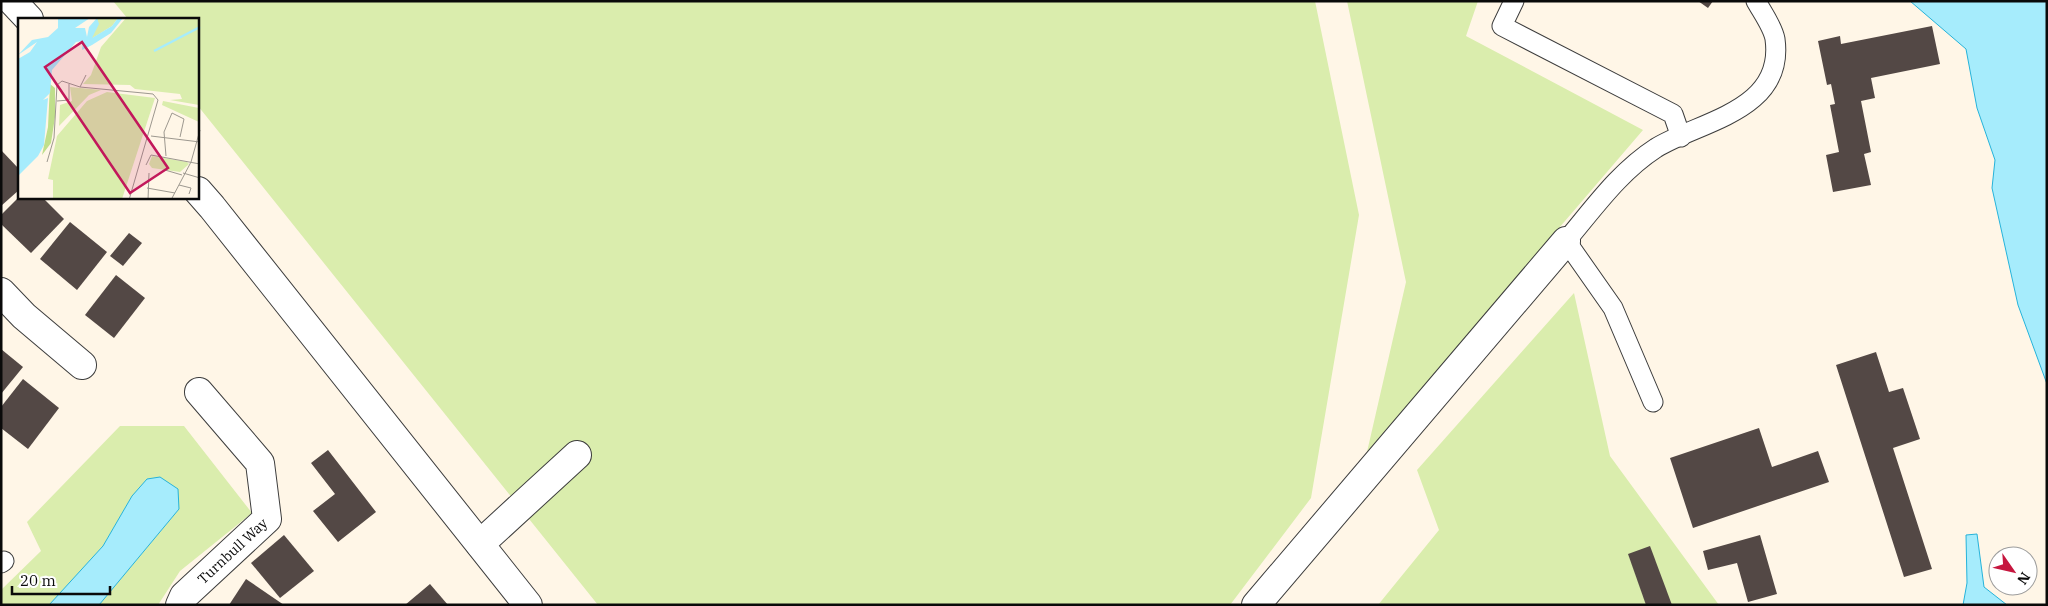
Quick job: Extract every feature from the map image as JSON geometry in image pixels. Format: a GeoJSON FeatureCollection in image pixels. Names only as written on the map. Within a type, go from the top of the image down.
{"type":"FeatureCollection","features":[{"type":"Feature","properties":{"kind":"street"},"geometry":{"type":"LineString","coordinates":[[12,1],[28,18]]}},
{"type":"Feature","properties":{"kind":"street"},"geometry":{"type":"LineString","coordinates":[[199,192],[528,605]]}},
{"type":"Feature","properties":{"kind":"street"},"geometry":{"type":"LineString","coordinates":[[1256,605],[1566,241]]}},
{"type":"Feature","properties":{"kind":"street"},"geometry":{"type":"LineString","coordinates":[[1,292],[24,316],[82,365]]}},
{"type":"Feature","properties":{"kind":"street","name":"Turnbull Way"},"geometry":{"type":"LineString","coordinates":[[180,605],[184,596],[267,519],[260,463],[199,392]]}},
{"type":"Feature","properties":{"kind":"street"},"geometry":{"type":"LineString","coordinates":[[480,544],[577,455]]}},
{"type":"Feature","properties":{"kind":"lane"},"geometry":{"type":"LineString","coordinates":[[1514,1],[1502,26],[1673,114],[1681,137]]}},
{"type":"Feature","properties":{"kind":"lane"},"geometry":{"type":"LineString","coordinates":[[1653,402],[1613,308],[1566,241],[1618,179],[1656,148],[1736,112],[1762,89],[1774,69],[1774,38],[1756,1]]}},
{"type":"Feature","properties":{"kind":"green space"},"geometry":{"type":"Polygon","coordinates":[[[113,1],[1315,1],[1359,215],[1311,498],[1230,605],[598,605],[199,107],[199,18],[127,18],[113,1]]]}},
{"type":"Feature","properties":{"kind":"green space"},"geometry":{"type":"Polygon","coordinates":[[[1347,1],[1478,1],[1466,36],[1643,130],[1367,452],[1406,282],[1347,1]]]}},
{"type":"Feature","properties":{"kind":"green space"},"geometry":{"type":"Polygon","coordinates":[[[1574,293],[1610,456],[1719,605],[1378,605],[1439,530],[1417,470],[1574,293]]]}},
{"type":"Feature","properties":{"kind":"green space"},"geometry":{"type":"Polygon","coordinates":[[[120,426],[184,426],[252,513],[180,571],[158,605],[99,605],[179,509],[132,496],[103,546],[49,605],[1,605],[1,590],[41,551],[27,522],[120,426]]]}},
{"type":"Feature","properties":{"kind":"water"},"geometry":{"type":"Polygon","coordinates":[[[1910,1],[2047,1],[2047,384],[2018,305],[1992,188],[1995,160],[1977,108],[1966,49],[1910,1]]]}},
{"type":"Feature","properties":{"kind":"water"},"geometry":{"type":"Polygon","coordinates":[[[160,477],[178,489],[179,509],[99,605],[49,605],[103,546],[132,496],[147,479],[160,477]]]}},
{"type":"Feature","properties":{"kind":"water"},"geometry":{"type":"Polygon","coordinates":[[[1977,534],[1984,587],[1988,590],[1988,596],[1996,596],[2007,605],[1963,605],[1967,583],[1966,535],[1977,534]]]}},
{"type":"Feature","properties":{"kind":"building"},"geometry":{"type":"Polygon","coordinates":[[[1698,1],[1713,1],[1708,8],[1698,1]]]}},
{"type":"Feature","properties":{"kind":"building"},"geometry":{"type":"Polygon","coordinates":[[[1932,26],[1940,64],[1871,78],[1875,98],[1861,101],[1871,152],[1864,154],[1871,185],[1833,192],[1826,155],[1839,152],[1830,105],[1835,104],[1831,84],[1827,85],[1818,41],[1840,36],[1841,44],[1932,26]]]}},
{"type":"Feature","properties":{"kind":"building"},"geometry":{"type":"Polygon","coordinates":[[[1,150],[18,168],[18,191],[1,206],[1,150]]]}},
{"type":"Feature","properties":{"kind":"building"},"geometry":{"type":"Polygon","coordinates":[[[18,198],[44,199],[64,219],[31,253],[1,224],[1,215],[18,198]]]}},
{"type":"Feature","properties":{"kind":"building"},"geometry":{"type":"Polygon","coordinates":[[[70,222],[107,252],[77,290],[40,259],[70,222]]]}},
{"type":"Feature","properties":{"kind":"building"},"geometry":{"type":"Polygon","coordinates":[[[129,233],[142,243],[123,266],[110,256],[129,233]]]}},
{"type":"Feature","properties":{"kind":"building"},"geometry":{"type":"Polygon","coordinates":[[[116,275],[145,298],[114,338],[85,315],[116,275]]]}},
{"type":"Feature","properties":{"kind":"building"},"geometry":{"type":"Polygon","coordinates":[[[1,349],[23,367],[1,394],[1,349]]]}},
{"type":"Feature","properties":{"kind":"building"},"geometry":{"type":"Polygon","coordinates":[[[1876,352],[1889,392],[1903,388],[1920,439],[1893,448],[1932,569],[1904,577],[1836,365],[1876,352]]]}},
{"type":"Feature","properties":{"kind":"building"},"geometry":{"type":"Polygon","coordinates":[[[23,379],[59,408],[28,449],[1,428],[1,407],[23,379]]]}},
{"type":"Feature","properties":{"kind":"building"},"geometry":{"type":"Polygon","coordinates":[[[1759,428],[1772,467],[1818,451],[1829,482],[1693,528],[1670,458],[1759,428]]]}},
{"type":"Feature","properties":{"kind":"building"},"geometry":{"type":"Polygon","coordinates":[[[328,450],[376,512],[338,542],[313,511],[335,494],[311,463],[328,450]]]}},
{"type":"Feature","properties":{"kind":"building"},"geometry":{"type":"Polygon","coordinates":[[[284,535],[314,571],[280,598],[251,563],[284,535]]]}},
{"type":"Feature","properties":{"kind":"building"},"geometry":{"type":"Polygon","coordinates":[[[1760,535],[1777,594],[1748,602],[1737,563],[1708,570],[1703,551],[1760,535]]]}},
{"type":"Feature","properties":{"kind":"building"},"geometry":{"type":"Polygon","coordinates":[[[1650,546],[1672,605],[1646,605],[1628,554],[1650,546]]]}},
{"type":"Feature","properties":{"kind":"building"},"geometry":{"type":"Polygon","coordinates":[[[246,579],[284,605],[229,605],[246,579]]]}},
{"type":"Feature","properties":{"kind":"building"},"geometry":{"type":"Polygon","coordinates":[[[430,584],[448,605],[405,605],[430,584]]]}}]}
